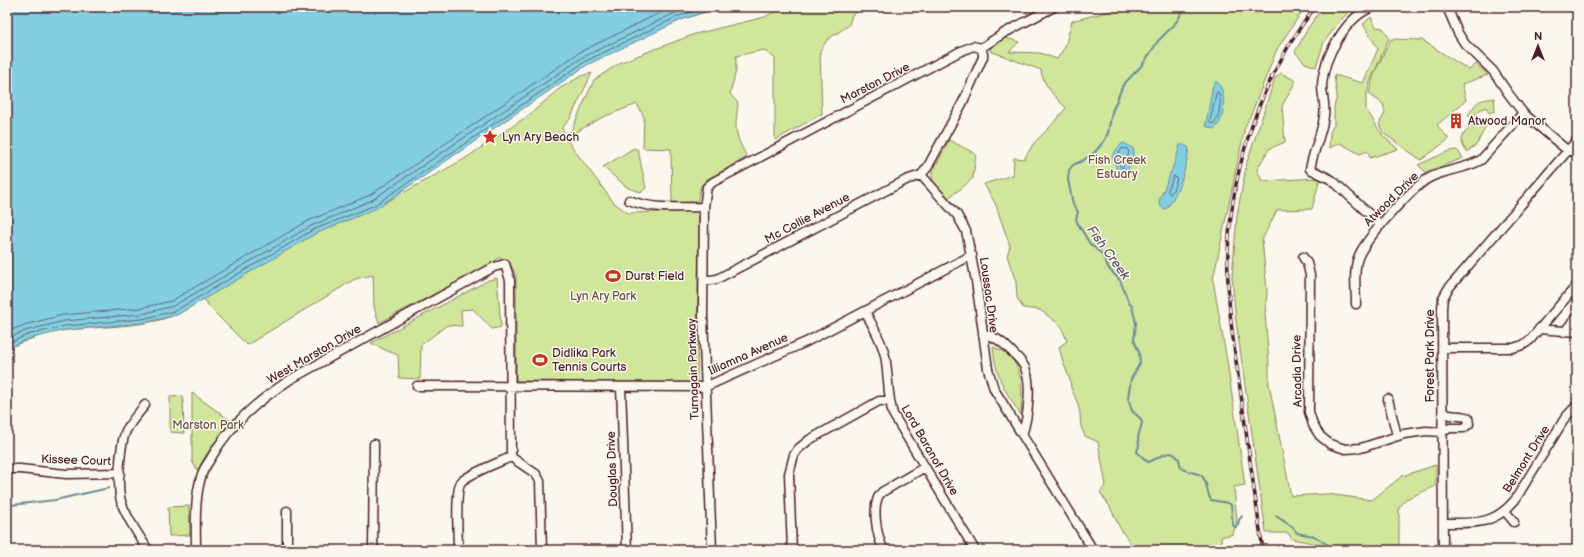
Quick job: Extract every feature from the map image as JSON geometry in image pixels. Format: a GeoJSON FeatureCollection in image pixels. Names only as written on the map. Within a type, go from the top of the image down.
{"type":"FeatureCollection","features":[{"type":"Feature","properties":{"kind":"street","name":"Marston Drive"},"geometry":{"type":"LineString","coordinates":[[707,187],[713,182],[959,52],[973,46],[981,48],[1004,33],[1054,7]]}},
{"type":"Feature","properties":{"kind":"street"},"geometry":{"type":"LineString","coordinates":[[1373,7],[1360,13],[1354,19],[1334,46],[1330,55],[1322,84],[1325,114],[1310,170],[1332,180],[1381,225]]}},
{"type":"Feature","properties":{"kind":"street"},"geometry":{"type":"LineString","coordinates":[[1447,7],[1458,33],[1465,44],[1493,71],[1523,113],[1567,150],[1577,153]]}},
{"type":"Feature","properties":{"kind":"street"},"geometry":{"type":"LineString","coordinates":[[921,175],[928,168],[963,102],[983,58],[981,48]]}},
{"type":"Feature","properties":{"kind":"street","name":"Atwood Drive"},"geometry":{"type":"LineString","coordinates":[[1356,304],[1356,268],[1358,256],[1366,242],[1412,192],[1427,179],[1440,173],[1480,160],[1523,113]]}},
{"type":"Feature","properties":{"kind":"street","name":"Forest Park Drive"},"geometry":{"type":"LineString","coordinates":[[1443,550],[1442,302],[1448,289],[1577,140]]}},
{"type":"Feature","properties":{"kind":"street","name":"Loussac Drive"},"geometry":{"type":"LineString","coordinates":[[921,175],[962,222],[968,237],[972,255],[988,369],[994,389],[1093,550]]}},
{"type":"Feature","properties":{"kind":"street","name":"Mc Collie Avenue"},"geometry":{"type":"LineString","coordinates":[[704,281],[716,279],[906,180],[921,175]]}},
{"type":"Feature","properties":{"kind":"street","name":"Turnagain Parkway"},"geometry":{"type":"LineString","coordinates":[[707,187],[704,207],[703,316],[712,550]]}},
{"type":"Feature","properties":{"kind":"street"},"geometry":{"type":"LineString","coordinates":[[629,200],[648,206],[704,207]]}},
{"type":"Feature","properties":{"kind":"street","name":"Illiamna Avenue"},"geometry":{"type":"LineString","coordinates":[[417,386],[705,387],[781,354],[972,255]]}},
{"type":"Feature","properties":{"kind":"street","name":"Arcadia Drive"},"geometry":{"type":"LineString","coordinates":[[1303,258],[1307,262],[1310,275],[1309,408],[1313,425],[1325,440],[1335,446],[1345,449],[1361,448],[1397,436],[1422,431],[1442,432],[1450,428],[1468,427],[1468,418],[1449,416],[1443,412]]}},
{"type":"Feature","properties":{"kind":"street","name":"West Marston Drive"},"geometry":{"type":"LineString","coordinates":[[196,550],[198,493],[203,473],[228,431],[257,403],[291,379],[494,267],[506,264],[510,280],[510,386]]}},
{"type":"Feature","properties":{"kind":"street"},"geometry":{"type":"LineString","coordinates":[[1442,348],[1517,347],[1527,343],[1577,285]]}},
{"type":"Feature","properties":{"kind":"street","name":"Lord Baranof Drive"},"geometry":{"type":"LineString","coordinates":[[865,311],[884,350],[889,401],[893,414],[976,550]]}},
{"type":"Feature","properties":{"kind":"street"},"geometry":{"type":"LineString","coordinates":[[1564,332],[1577,317]]}},
{"type":"Feature","properties":{"kind":"street"},"geometry":{"type":"LineString","coordinates":[[1539,329],[1577,332]]}},
{"type":"Feature","properties":{"kind":"street"},"geometry":{"type":"LineString","coordinates":[[983,334],[992,336],[1001,341],[1018,357],[1024,367],[1027,382],[1028,416],[1022,434]]}},
{"type":"Feature","properties":{"kind":"street"},"geometry":{"type":"LineString","coordinates":[[510,386],[511,457]]}},
{"type":"Feature","properties":{"kind":"street","name":"Douglas Drive"},"geometry":{"type":"LineString","coordinates":[[621,386],[627,550]]}},
{"type":"Feature","properties":{"kind":"street"},"geometry":{"type":"LineString","coordinates":[[1388,399],[1397,436]]}},
{"type":"Feature","properties":{"kind":"street"},"geometry":{"type":"LineString","coordinates":[[792,550],[789,474],[791,461],[798,449],[809,440],[880,401],[889,401]]}},
{"type":"Feature","properties":{"kind":"street"},"geometry":{"type":"LineString","coordinates":[[145,405],[125,433],[122,449],[119,489],[121,501],[148,550]]}},
{"type":"Feature","properties":{"kind":"street","name":"Belmont Drive"},"geometry":{"type":"LineString","coordinates":[[1443,523],[1485,522],[1505,511],[1515,500],[1565,418],[1577,405]]}},
{"type":"Feature","properties":{"kind":"street"},"geometry":{"type":"LineString","coordinates":[[373,550],[374,444]]}},
{"type":"Feature","properties":{"kind":"street"},"geometry":{"type":"LineString","coordinates":[[458,550],[458,494],[460,484],[467,478],[511,457]]}},
{"type":"Feature","properties":{"kind":"street"},"geometry":{"type":"LineString","coordinates":[[511,457],[536,474],[540,480],[542,550]]}},
{"type":"Feature","properties":{"kind":"street"},"geometry":{"type":"LineString","coordinates":[[884,550],[877,531],[877,497],[882,492],[925,467]]}},
{"type":"Feature","properties":{"kind":"street","name":"Kissee Court"},"geometry":{"type":"LineString","coordinates":[[7,469],[66,474],[120,473]]}},
{"type":"Feature","properties":{"kind":"street"},"geometry":{"type":"LineString","coordinates":[[1505,511],[1514,522]]}},
{"type":"Feature","properties":{"kind":"street"},"geometry":{"type":"LineString","coordinates":[[287,512],[287,550]]}},
{"type":"Feature","properties":{"kind":"green space","name":"Lyn Ary Park"},"geometry":{"type":"Polygon","coordinates":[[[720,7],[681,20],[586,63],[383,204],[466,158],[529,115],[559,89],[581,76],[592,73],[570,119],[562,128],[567,140],[614,203],[628,213],[695,211],[699,215],[697,383],[516,381],[516,276],[508,259],[498,258],[493,263],[379,323],[374,307],[373,275],[355,279],[247,345],[210,308],[204,299],[165,319],[124,326],[60,331],[37,337],[7,349],[7,130],[720,7]]]}},
{"type":"Feature","properties":{"kind":"green space"},"geometry":{"type":"Polygon","coordinates":[[[783,7],[863,7],[852,15],[849,25],[827,40],[820,51],[822,114],[775,140],[775,58],[763,50],[736,56],[736,71],[730,94],[738,103],[736,131],[747,157],[706,180],[701,186],[697,202],[672,203],[671,149],[643,148],[644,117],[637,104],[603,117],[569,136],[594,80],[621,62],[695,34],[765,17],[783,7]]]}},
{"type":"Feature","properties":{"kind":"green space"},"geometry":{"type":"Polygon","coordinates":[[[1025,7],[1041,7],[1027,15],[1025,7]]]}},
{"type":"Feature","properties":{"kind":"green space","name":"Fish Creek Estuary"},"geometry":{"type":"Polygon","coordinates":[[[1119,7],[1305,7],[1277,49],[1245,127],[1213,280],[1227,361],[1245,485],[1234,487],[1237,521],[1233,534],[1221,537],[1222,550],[1135,550],[1120,528],[1110,507],[1100,492],[1106,485],[1098,442],[1085,436],[1081,427],[1078,404],[1071,388],[1070,380],[1059,347],[1067,341],[1061,326],[1040,310],[1023,308],[1017,298],[1016,282],[1007,256],[1010,246],[995,203],[984,184],[1013,175],[1014,158],[1024,159],[1034,143],[1066,108],[1047,86],[1041,70],[990,51],[991,47],[1002,37],[1019,42],[1009,52],[1040,53],[1057,59],[1065,47],[1072,21],[1118,9],[1119,7]]]}},
{"type":"Feature","properties":{"kind":"green space"},"geometry":{"type":"Polygon","coordinates":[[[1323,7],[1354,7],[1340,21],[1324,42],[1316,67],[1305,63],[1295,52],[1308,28],[1323,7]]]}},
{"type":"Feature","properties":{"kind":"green space"},"geometry":{"type":"Polygon","coordinates":[[[1371,17],[1376,27],[1383,28],[1389,38],[1370,82],[1366,98],[1366,109],[1382,135],[1398,149],[1370,158],[1367,151],[1360,154],[1340,143],[1329,148],[1330,132],[1334,125],[1334,107],[1337,96],[1334,75],[1363,83],[1378,49],[1363,24],[1371,17]]]}},
{"type":"Feature","properties":{"kind":"green space"},"geometry":{"type":"Polygon","coordinates":[[[1391,39],[1422,40],[1469,70],[1476,64],[1488,75],[1462,84],[1466,100],[1437,125],[1449,139],[1421,160],[1383,133],[1379,124],[1385,113],[1383,104],[1369,94],[1374,74],[1391,39]]]}},
{"type":"Feature","properties":{"kind":"green space"},"geometry":{"type":"Polygon","coordinates":[[[1281,73],[1296,81],[1282,106],[1285,142],[1269,149],[1257,169],[1262,181],[1320,178],[1312,209],[1277,210],[1262,240],[1267,291],[1265,314],[1269,384],[1291,496],[1327,494],[1372,500],[1402,476],[1436,465],[1436,486],[1406,499],[1399,508],[1399,550],[1324,550],[1313,543],[1292,539],[1288,533],[1266,533],[1236,321],[1232,277],[1237,215],[1247,162],[1275,78],[1281,73]]]}},
{"type":"Feature","properties":{"kind":"green space"},"geometry":{"type":"Polygon","coordinates":[[[1494,98],[1495,111],[1489,113],[1486,107],[1478,111],[1472,119],[1468,115],[1478,102],[1494,98]]]}},
{"type":"Feature","properties":{"kind":"green space"},"geometry":{"type":"Polygon","coordinates":[[[1477,123],[1486,126],[1477,144],[1467,152],[1462,143],[1463,135],[1477,123]]]}},
{"type":"Feature","properties":{"kind":"green space"},"geometry":{"type":"Polygon","coordinates":[[[949,140],[976,154],[973,178],[948,198],[932,182],[932,173],[949,140]]]}},
{"type":"Feature","properties":{"kind":"green space"},"geometry":{"type":"Polygon","coordinates":[[[634,148],[638,150],[646,188],[641,192],[628,188],[603,167],[634,148]]]}},
{"type":"Feature","properties":{"kind":"green space"},"geometry":{"type":"Polygon","coordinates":[[[1457,150],[1463,158],[1426,172],[1418,165],[1449,151],[1457,150]]]}},
{"type":"Feature","properties":{"kind":"green space"},"geometry":{"type":"Polygon","coordinates":[[[497,278],[501,327],[492,329],[473,309],[461,310],[462,326],[447,325],[421,345],[420,379],[399,378],[398,355],[371,343],[489,280],[497,278]]]}},
{"type":"Feature","properties":{"kind":"green space"},"geometry":{"type":"Polygon","coordinates":[[[993,347],[1010,356],[1018,369],[1021,384],[1021,415],[1010,398],[999,376],[994,358],[993,347]]]}},
{"type":"Feature","properties":{"kind":"green space"},"geometry":{"type":"Polygon","coordinates":[[[7,392],[11,392],[11,425],[7,425],[7,392]]]}},
{"type":"Feature","properties":{"kind":"green space","name":"Marston Park"},"geometry":{"type":"Polygon","coordinates":[[[192,393],[231,421],[208,451],[198,471],[192,461],[192,393]]]}},
{"type":"Feature","properties":{"kind":"green space"},"geometry":{"type":"Polygon","coordinates":[[[183,396],[184,433],[170,432],[170,397],[183,396]]]}},
{"type":"Feature","properties":{"kind":"green space"},"geometry":{"type":"Polygon","coordinates":[[[189,506],[190,535],[169,536],[168,507],[189,506]]]}},
{"type":"Feature","properties":{"kind":"water"},"geometry":{"type":"Polygon","coordinates":[[[7,7],[720,7],[681,20],[587,65],[377,208],[315,234],[177,315],[143,323],[66,330],[28,339],[7,349],[7,7]]]}},
{"type":"Feature","properties":{"kind":"water"},"geometry":{"type":"Polygon","coordinates":[[[1216,81],[1220,85],[1222,91],[1224,106],[1221,120],[1214,129],[1206,126],[1206,123],[1213,85],[1216,81]]]}},
{"type":"Feature","properties":{"kind":"water"},"geometry":{"type":"Polygon","coordinates":[[[1124,143],[1134,149],[1130,166],[1124,174],[1117,169],[1112,158],[1118,147],[1124,143]]]}},
{"type":"Feature","properties":{"kind":"water"},"geometry":{"type":"Polygon","coordinates":[[[1180,145],[1184,145],[1189,148],[1186,164],[1175,196],[1166,209],[1161,207],[1159,200],[1178,154],[1180,145]]]}},
{"type":"Feature","properties":{"kind":"waterway","name":"Fish Creek"},"geometry":{"type":"LineString","coordinates":[[1183,7],[1179,18],[1174,25],[1158,41],[1143,64],[1123,85],[1112,112],[1108,133],[1105,140],[1095,152],[1073,165],[1069,170],[1068,180],[1073,204],[1078,212],[1076,219],[1078,224],[1090,244],[1102,254],[1109,269],[1120,280],[1129,303],[1132,306],[1136,323],[1134,340],[1139,352],[1140,363],[1131,379],[1128,398],[1132,411],[1141,419],[1142,423],[1138,437],[1139,445],[1137,452],[1148,462],[1167,453],[1175,455],[1179,459],[1181,468],[1198,474],[1204,478],[1211,500],[1228,503],[1231,505],[1233,526],[1236,527],[1238,525],[1242,516]]}},
{"type":"Feature","properties":{"kind":"waterway"},"geometry":{"type":"LineString","coordinates":[[7,509],[11,505],[55,500],[109,488]]}},
{"type":"Feature","properties":{"kind":"waterway","name":"Fish Creek"},"geometry":{"type":"LineString","coordinates":[[1276,516],[1290,525],[1297,533],[1314,536],[1336,550]]}},
{"type":"Feature","properties":{"kind":"railway"},"geometry":{"type":"LineString","coordinates":[[1263,550],[1231,323],[1228,287],[1228,251],[1231,218],[1243,154],[1253,122],[1265,92],[1280,62],[1296,34],[1315,7]]}},
{"type":"Feature","properties":{"kind":"place","name":"Atwood Manor"},"geometry":{"type":"Point","coordinates":[1456,121]}},
{"type":"Feature","properties":{"kind":"place","name":"Lyn Ary Beach"},"geometry":{"type":"Point","coordinates":[490,137]}},
{"type":"Feature","properties":{"kind":"place","name":"Durst Field"},"geometry":{"type":"Point","coordinates":[613,276]}},
{"type":"Feature","properties":{"kind":"place","name":"Didlika Park Tennis Courts"},"geometry":{"type":"Point","coordinates":[540,360]}}]}
